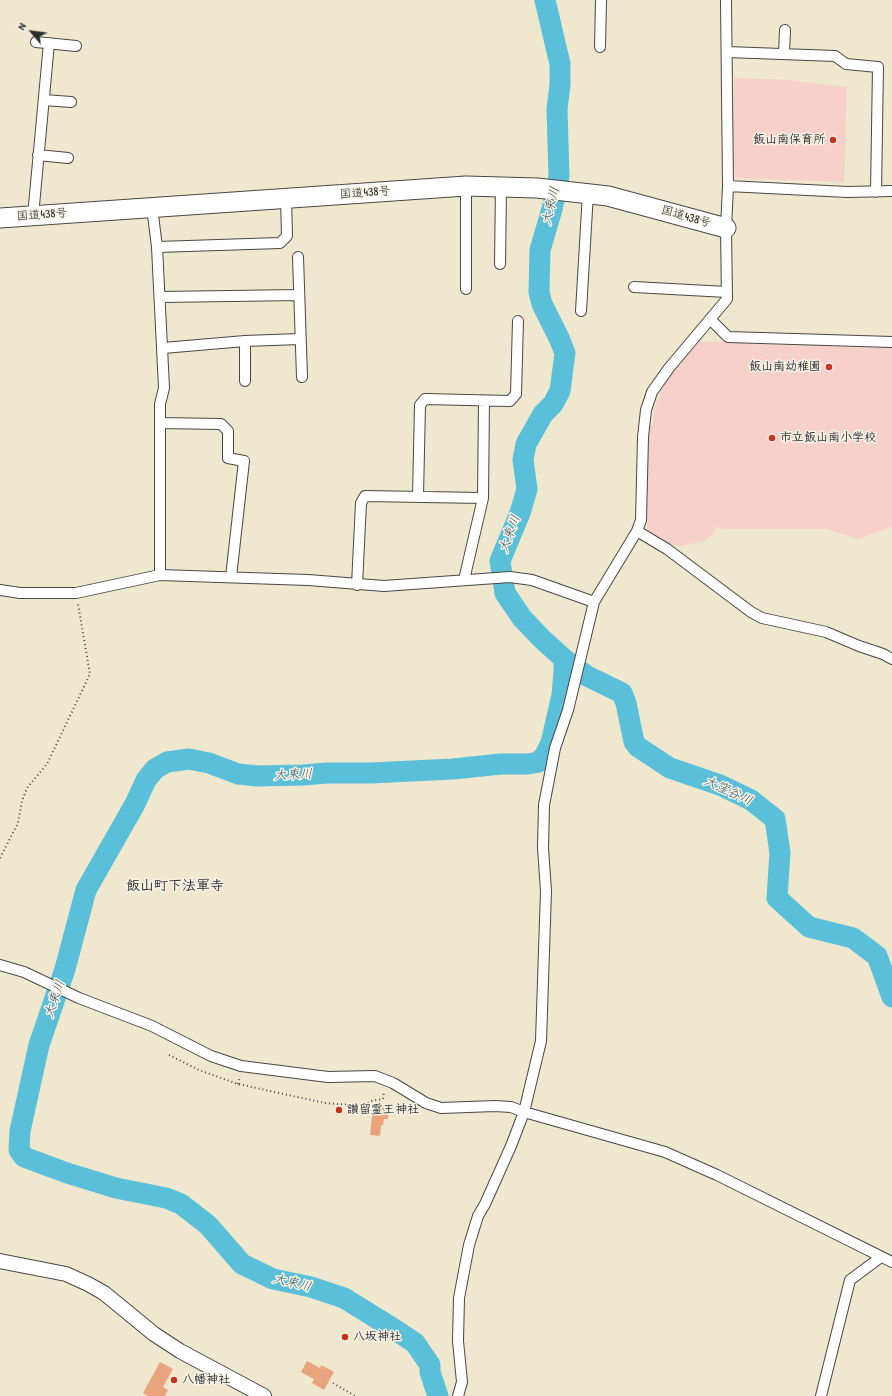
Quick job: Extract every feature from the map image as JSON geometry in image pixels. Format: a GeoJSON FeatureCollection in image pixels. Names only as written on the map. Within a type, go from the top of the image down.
{"type":"FeatureCollection","features":[{"type":"Feature","properties":{"kind":"highway","name":"国道438号"},"geometry":{"type":"LineString","coordinates":[[0,218],[466,186],[537,188],[608,196],[726,228]]}},
{"type":"Feature","properties":{"kind":"street"},"geometry":{"type":"LineString","coordinates":[[600,47],[601,0]]}},
{"type":"Feature","properties":{"kind":"street"},"geometry":{"type":"LineString","coordinates":[[458,1396],[462,1382],[458,1341],[459,1298],[469,1245],[478,1216],[486,1204],[524,1112],[541,1041],[546,891],[543,848],[544,805],[555,748],[568,710],[594,602],[637,531],[641,520],[646,410],[652,392],[669,368],[727,298],[726,228],[728,186],[726,0]]}},
{"type":"Feature","properties":{"kind":"street"},"geometry":{"type":"LineString","coordinates":[[784,54],[785,30]]}},
{"type":"Feature","properties":{"kind":"street"},"geometry":{"type":"LineString","coordinates":[[36,42],[76,46]]}},
{"type":"Feature","properties":{"kind":"street"},"geometry":{"type":"LineString","coordinates":[[33,216],[49,43]]}},
{"type":"Feature","properties":{"kind":"street"},"geometry":{"type":"LineString","coordinates":[[727,52],[835,56],[846,64],[878,68],[876,192]]}},
{"type":"Feature","properties":{"kind":"street"},"geometry":{"type":"LineString","coordinates":[[44,100],[71,102]]}},
{"type":"Feature","properties":{"kind":"street"},"geometry":{"type":"LineString","coordinates":[[38,155],[68,158]]}},
{"type":"Feature","properties":{"kind":"street"},"geometry":{"type":"LineString","coordinates":[[466,186],[466,289]]}},
{"type":"Feature","properties":{"kind":"street"},"geometry":{"type":"LineString","coordinates":[[728,186],[847,192],[892,191]]}},
{"type":"Feature","properties":{"kind":"street"},"geometry":{"type":"LineString","coordinates":[[500,264],[501,187]]}},
{"type":"Feature","properties":{"kind":"street"},"geometry":{"type":"LineString","coordinates":[[581,193],[581,311]]}},
{"type":"Feature","properties":{"kind":"street"},"geometry":{"type":"LineString","coordinates":[[157,247],[280,243],[287,236],[286,198]]}},
{"type":"Feature","properties":{"kind":"street"},"geometry":{"type":"LineString","coordinates":[[152,207],[157,247],[164,388],[160,404],[160,575]]}},
{"type":"Feature","properties":{"kind":"street"},"geometry":{"type":"LineString","coordinates":[[298,257],[302,377]]}},
{"type":"Feature","properties":{"kind":"street"},"geometry":{"type":"LineString","coordinates":[[634,287],[727,292]]}},
{"type":"Feature","properties":{"kind":"street"},"geometry":{"type":"LineString","coordinates":[[160,297],[299,294]]}},
{"type":"Feature","properties":{"kind":"street"},"geometry":{"type":"LineString","coordinates":[[710,319],[728,337],[892,342]]}},
{"type":"Feature","properties":{"kind":"street"},"geometry":{"type":"LineString","coordinates":[[418,496],[420,405],[425,399],[510,401],[516,394],[518,321]]}},
{"type":"Feature","properties":{"kind":"street"},"geometry":{"type":"LineString","coordinates":[[163,348],[245,341],[300,339]]}},
{"type":"Feature","properties":{"kind":"street"},"geometry":{"type":"LineString","coordinates":[[245,341],[246,381]]}},
{"type":"Feature","properties":{"kind":"street"},"geometry":{"type":"LineString","coordinates":[[464,580],[483,498],[484,401]]}},
{"type":"Feature","properties":{"kind":"street"},"geometry":{"type":"LineString","coordinates":[[160,423],[221,424],[228,431],[228,458],[244,461],[231,577]]}},
{"type":"Feature","properties":{"kind":"street"},"geometry":{"type":"LineString","coordinates":[[357,585],[361,503],[365,496],[483,498]]}},
{"type":"Feature","properties":{"kind":"street"},"geometry":{"type":"LineString","coordinates":[[637,531],[667,549],[751,612],[762,618],[826,632],[883,654],[892,659]]}},
{"type":"Feature","properties":{"kind":"street"},"geometry":{"type":"LineString","coordinates":[[0,590],[20,593],[76,593],[160,575],[308,580],[384,586],[510,577],[532,580],[594,602]]}},
{"type":"Feature","properties":{"kind":"street"},"geometry":{"type":"LineString","coordinates":[[0,965],[24,972],[79,998],[152,1026],[211,1056],[241,1066],[328,1077],[375,1076],[393,1083],[426,1102],[441,1108],[495,1106],[511,1107],[665,1152],[724,1178],[892,1262]]}},
{"type":"Feature","properties":{"kind":"street"},"geometry":{"type":"LineString","coordinates":[[821,1396],[850,1280],[881,1257]]}},
{"type":"Feature","properties":{"kind":"street"},"geometry":{"type":"LineString","coordinates":[[0,1260],[66,1274],[88,1284],[104,1293],[154,1334],[180,1351],[264,1396]]}},
{"type":"Feature","properties":{"kind":"path"},"geometry":{"type":"LineString","coordinates":[[0,858],[18,823],[22,801],[27,788],[47,764],[90,674],[76,593]]}},
{"type":"Feature","properties":{"kind":"path"},"geometry":{"type":"LineString","coordinates":[[170,1055],[199,1070],[238,1084],[325,1103],[364,1106],[371,1101],[383,1099],[384,1089]]}},
{"type":"Feature","properties":{"kind":"path"},"geometry":{"type":"LineString","coordinates":[[333,1383],[355,1396]]}},
{"type":"Feature","properties":{"kind":"shaded area"},"geometry":{"type":"Polygon","coordinates":[[[734,78],[789,80],[847,87],[844,182],[732,178],[734,78]]]}},
{"type":"Feature","properties":{"kind":"shaded area"},"geometry":{"type":"Polygon","coordinates":[[[751,341],[751,344],[892,348],[892,527],[858,539],[826,529],[722,529],[717,526],[714,533],[704,541],[680,546],[671,545],[652,534],[647,529],[648,427],[653,425],[655,406],[662,390],[672,372],[699,342],[751,341]]]}},
{"type":"Feature","properties":{"kind":"building"},"geometry":{"type":"Polygon","coordinates":[[[373,1107],[389,1108],[388,1119],[384,1119],[383,1125],[381,1125],[380,1136],[370,1135],[373,1107]]]}},
{"type":"Feature","properties":{"kind":"building"},"geometry":{"type":"Polygon","coordinates":[[[307,1361],[320,1368],[321,1365],[334,1372],[324,1390],[312,1383],[314,1379],[301,1372],[307,1361]]]}},
{"type":"Feature","properties":{"kind":"building"},"geometry":{"type":"Polygon","coordinates":[[[160,1362],[173,1369],[163,1387],[168,1390],[165,1396],[148,1396],[143,1393],[160,1362]]]}},
{"type":"Feature","properties":{"kind":"waterway","name":"大束川"},"geometry":{"type":"LineString","coordinates":[[545,0],[560,64],[560,85],[557,109],[559,176],[552,209],[540,250],[539,292],[542,304],[565,353],[560,391],[553,404],[543,414],[526,444],[523,460],[527,489],[520,513],[500,561],[505,593],[522,618],[564,659],[587,676],[622,693],[626,703],[634,742],[638,747],[670,768],[720,785],[751,800],[775,819],[780,853],[777,898],[809,927],[853,938],[877,956],[892,997]]}},
{"type":"Feature","properties":{"kind":"waterway","name":"大束川"},"geometry":{"type":"LineString","coordinates":[[438,1396],[430,1372],[430,1365],[415,1343],[394,1329],[344,1298],[311,1287],[273,1279],[242,1264],[208,1225],[181,1204],[166,1198],[116,1188],[67,1173],[24,1157],[19,1150],[20,1131],[39,1045],[65,969],[86,890],[135,804],[146,780],[155,769],[167,762],[189,759],[209,763],[238,774],[258,776],[453,769],[539,762],[545,755],[551,743],[562,695],[564,659]]}},
{"type":"Feature","properties":{"kind":"place","name":"飯山南保育所"},"geometry":{"type":"Point","coordinates":[833,140]}},
{"type":"Feature","properties":{"kind":"place","name":"飯山南幼稚園"},"geometry":{"type":"Point","coordinates":[829,367]}},
{"type":"Feature","properties":{"kind":"place","name":"市立飯山南小学校"},"geometry":{"type":"Point","coordinates":[772,438]}},
{"type":"Feature","properties":{"kind":"place","name":"讃留霊王神社"},"geometry":{"type":"Point","coordinates":[339,1110]}},
{"type":"Feature","properties":{"kind":"place","name":"八坂神社"},"geometry":{"type":"Point","coordinates":[345,1337]}},
{"type":"Feature","properties":{"kind":"place","name":"八幡神社"},"geometry":{"type":"Point","coordinates":[174,1380]}},
{"type":"Feature","properties":{"kind":"district","name":"飯山町下法軍寺"},"geometry":{"type":"Point","coordinates":[175,886]}},
{"type":"Feature","properties":{"kind":"water label","name":"大窪谷川"},"geometry":{"type":"Point","coordinates":[728,791]}}]}
